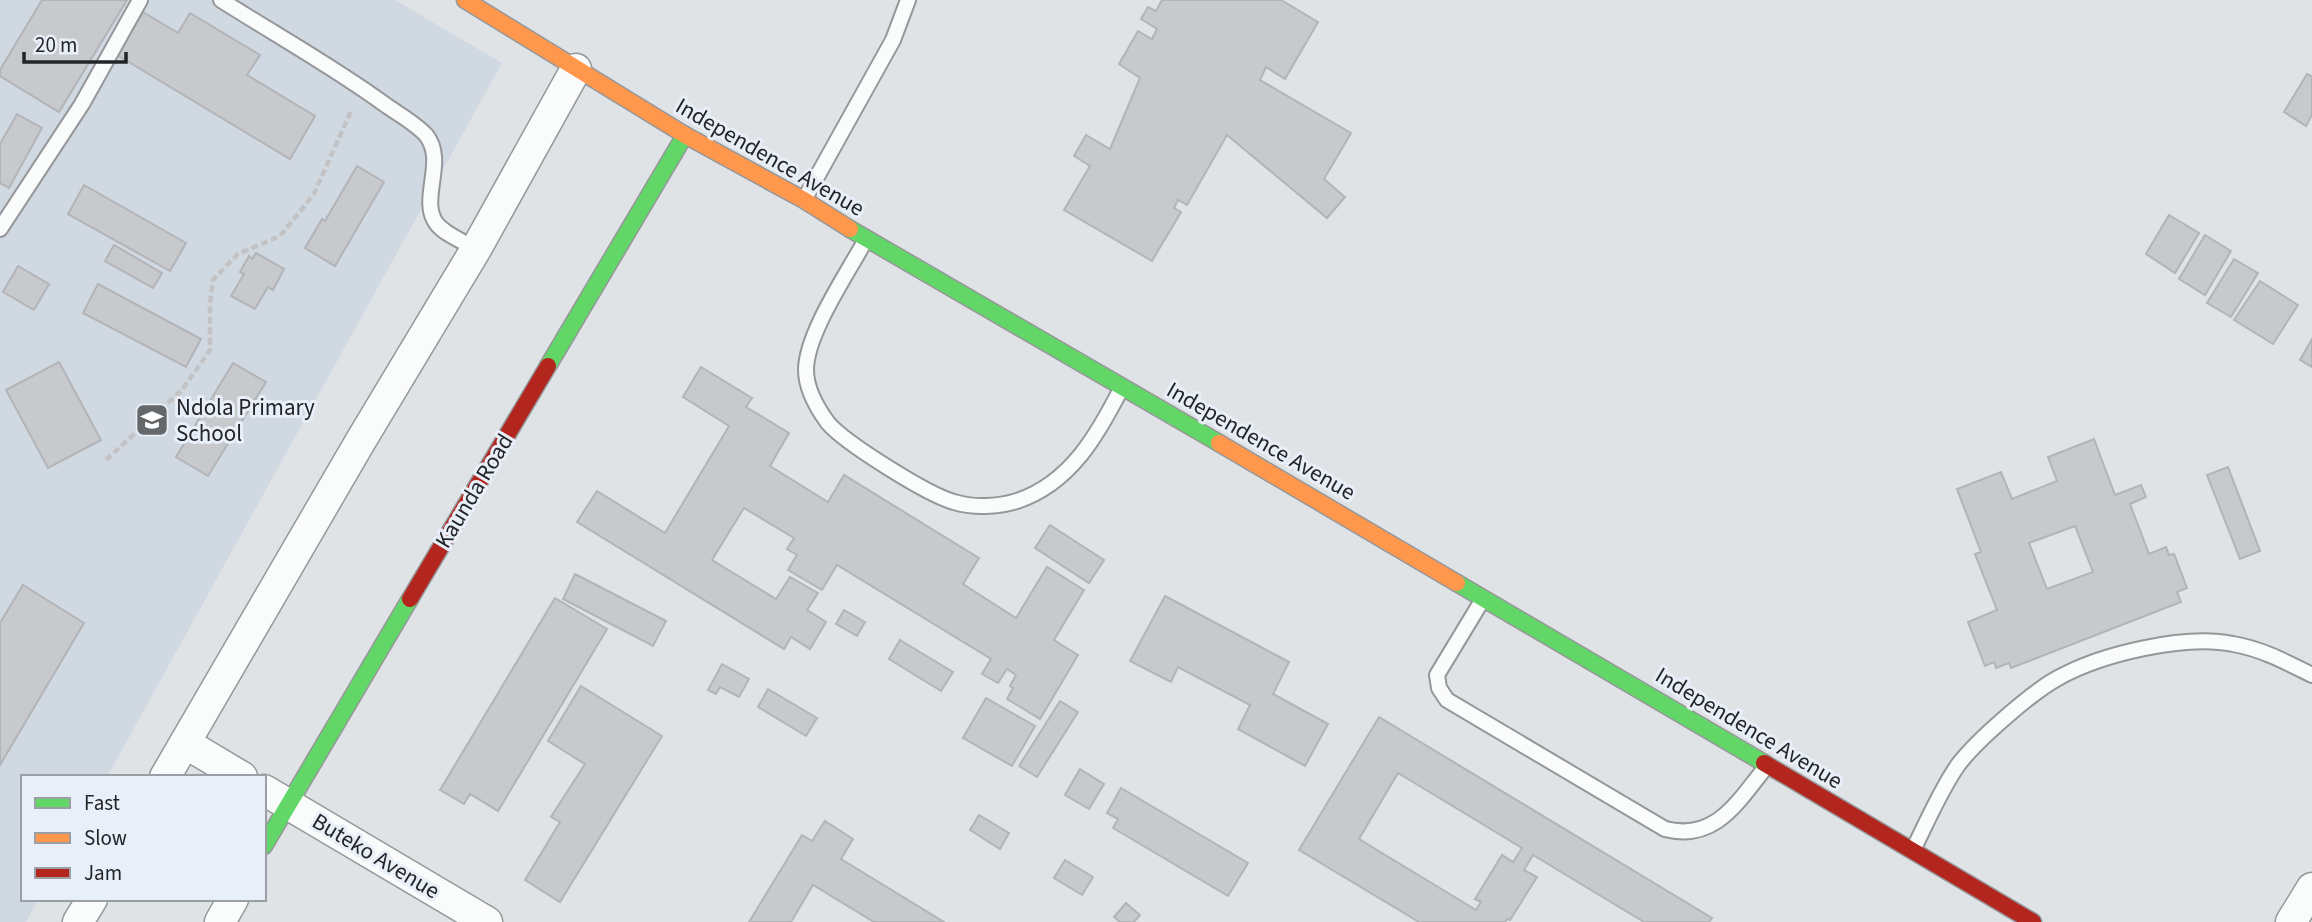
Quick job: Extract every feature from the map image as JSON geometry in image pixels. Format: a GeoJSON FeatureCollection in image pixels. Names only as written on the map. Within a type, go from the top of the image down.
{"type":"FeatureCollection","features":[{"type":"Feature","properties":{"kind":"street","name":"Independence Avenue"},"geometry":{"type":"LineString","coordinates":[[465,0],[684,135],[804,200],[866,239],[1123,386],[2033,922]]}},
{"type":"Feature","properties":{"kind":"street"},"geometry":{"type":"LineString","coordinates":[[166,775],[476,249],[576,69]]}},
{"type":"Feature","properties":{"kind":"street","name":"Kaunda Road"},"geometry":{"type":"LineString","coordinates":[[266,838],[277,797],[684,135]]}},
{"type":"Feature","properties":{"kind":"street"},"geometry":{"type":"LineString","coordinates":[[185,743],[239,775]]}},
{"type":"Feature","properties":{"kind":"street","name":"Buteko Avenue"},"geometry":{"type":"LineString","coordinates":[[277,797],[487,922]]}},
{"type":"Feature","properties":{"kind":"street"},"geometry":{"type":"LineString","coordinates":[[2291,922],[2312,888]]}},
{"type":"Feature","properties":{"kind":"street"},"geometry":{"type":"LineString","coordinates":[[78,922],[91,901]]}},
{"type":"Feature","properties":{"kind":"street"},"geometry":{"type":"LineString","coordinates":[[220,922],[232,901]]}},
{"type":"Feature","properties":{"kind":"lane"},"geometry":{"type":"LineString","coordinates":[[0,229],[82,104],[141,0]]}},
{"type":"Feature","properties":{"kind":"lane"},"geometry":{"type":"LineString","coordinates":[[220,0],[362,88],[424,133],[432,145],[435,158],[431,208],[434,221],[443,230],[476,249]]}},
{"type":"Feature","properties":{"kind":"lane"},"geometry":{"type":"LineString","coordinates":[[804,200],[893,40],[908,0]]}},
{"type":"Feature","properties":{"kind":"lane"},"geometry":{"type":"LineString","coordinates":[[866,239],[819,326],[807,355],[806,374],[812,398],[829,424],[860,449],[916,483],[953,502],[988,506],[1017,501],[1044,488],[1077,462],[1101,429],[1123,386]]}},
{"type":"Feature","properties":{"kind":"lane"},"geometry":{"type":"LineString","coordinates":[[1483,598],[1437,675],[1439,688],[1447,700],[1665,829],[1695,831],[1724,818],[1768,764]]}},
{"type":"Feature","properties":{"kind":"lane"},"geometry":{"type":"LineString","coordinates":[[1912,851],[1948,782],[1970,751],[2056,679],[2085,666],[2156,646],[2193,641],[2231,643],[2266,652],[2312,675]]}},
{"type":"Feature","properties":{"kind":"path"},"geometry":{"type":"LineString","coordinates":[[106,460],[182,390],[210,350],[210,303],[214,280],[238,254],[280,236],[314,194],[362,88]]}},
{"type":"Feature","properties":{"kind":"shaded area","name":"Ndola Primary School"},"geometry":{"type":"Polygon","coordinates":[[[0,0],[395,0],[502,63],[108,775],[21,775],[21,901],[38,901],[26,922],[0,922],[0,0]]]}},
{"type":"Feature","properties":{"kind":"building"},"geometry":{"type":"Polygon","coordinates":[[[42,0],[127,0],[59,112],[0,76],[0,70],[42,0]]]}},
{"type":"Feature","properties":{"kind":"building"},"geometry":{"type":"Polygon","coordinates":[[[1162,0],[1281,0],[1318,22],[1285,79],[1266,67],[1260,80],[1351,133],[1324,179],[1345,197],[1327,218],[1227,135],[1187,205],[1178,200],[1174,208],[1181,212],[1152,261],[1064,210],[1090,166],[1074,156],[1086,135],[1110,149],[1140,78],[1119,64],[1138,31],[1152,39],[1157,29],[1141,19],[1148,7],[1156,11],[1162,0]]]}},
{"type":"Feature","properties":{"kind":"building"},"geometry":{"type":"Polygon","coordinates":[[[143,12],[178,33],[190,13],[260,55],[247,75],[315,116],[290,159],[117,55],[143,12]]]}},
{"type":"Feature","properties":{"kind":"building"},"geometry":{"type":"Polygon","coordinates":[[[2307,74],[2312,76],[2312,115],[2306,126],[2284,112],[2307,74]]]}},
{"type":"Feature","properties":{"kind":"building"},"geometry":{"type":"Polygon","coordinates":[[[17,114],[42,128],[9,188],[0,183],[0,144],[17,114]]]}},
{"type":"Feature","properties":{"kind":"building"},"geometry":{"type":"Polygon","coordinates":[[[357,166],[384,182],[335,266],[305,248],[322,219],[325,221],[357,166]]]}},
{"type":"Feature","properties":{"kind":"building"},"geometry":{"type":"Polygon","coordinates":[[[84,185],[186,243],[170,271],[68,214],[84,185]]]}},
{"type":"Feature","properties":{"kind":"building"},"geometry":{"type":"Polygon","coordinates":[[[2169,215],[2199,233],[2175,273],[2146,254],[2169,215]]]}},
{"type":"Feature","properties":{"kind":"building"},"geometry":{"type":"Polygon","coordinates":[[[2205,235],[2231,251],[2205,295],[2179,279],[2205,235]]]}},
{"type":"Feature","properties":{"kind":"building"},"geometry":{"type":"Polygon","coordinates":[[[114,245],[162,273],[153,288],[105,261],[114,245]]]}},
{"type":"Feature","properties":{"kind":"building"},"geometry":{"type":"Polygon","coordinates":[[[256,253],[284,269],[273,290],[268,287],[255,309],[231,296],[244,274],[240,272],[249,256],[252,259],[256,253]]]}},
{"type":"Feature","properties":{"kind":"building"},"geometry":{"type":"Polygon","coordinates":[[[2234,259],[2258,273],[2231,317],[2207,303],[2234,259]]]}},
{"type":"Feature","properties":{"kind":"building"},"geometry":{"type":"Polygon","coordinates":[[[18,266],[49,284],[34,310],[3,292],[18,266]]]}},
{"type":"Feature","properties":{"kind":"building"},"geometry":{"type":"Polygon","coordinates":[[[2260,281],[2298,305],[2273,344],[2234,320],[2260,281]]]}},
{"type":"Feature","properties":{"kind":"building"},"geometry":{"type":"Polygon","coordinates":[[[98,284],[201,339],[186,367],[83,313],[98,284]]]}},
{"type":"Feature","properties":{"kind":"building"},"geometry":{"type":"Polygon","coordinates":[[[2312,339],[2312,367],[2300,360],[2312,339]]]}},
{"type":"Feature","properties":{"kind":"building"},"geometry":{"type":"Polygon","coordinates":[[[59,362],[101,440],[48,468],[6,390],[59,362]]]}},
{"type":"Feature","properties":{"kind":"building"},"geometry":{"type":"Polygon","coordinates":[[[233,363],[266,382],[208,476],[176,457],[233,363]]]}},
{"type":"Feature","properties":{"kind":"building"},"geometry":{"type":"Polygon","coordinates":[[[701,367],[752,398],[746,407],[789,433],[770,466],[828,502],[844,475],[979,558],[963,584],[1016,618],[1047,567],[1084,590],[1054,640],[1078,655],[1040,719],[1007,699],[1016,675],[1007,669],[998,683],[982,674],[991,659],[837,565],[822,590],[788,570],[797,555],[787,549],[794,538],[744,508],[712,560],[776,599],[790,577],[818,593],[807,610],[826,622],[810,649],[791,637],[784,649],[577,522],[597,491],[665,533],[729,426],[683,397],[701,367]]]}},
{"type":"Feature","properties":{"kind":"building"},"geometry":{"type":"Polygon","coordinates":[[[2094,439],[2115,495],[2141,485],[2146,497],[2130,504],[2149,554],[2166,547],[2169,555],[2174,554],[2187,588],[2177,592],[2181,602],[2011,668],[2009,663],[1996,668],[1994,662],[1985,666],[1968,622],[1997,610],[1975,554],[1981,552],[1957,489],[2001,472],[2012,499],[2057,481],[2048,457],[2094,439]],[[2075,526],[2029,543],[2047,589],[2093,572],[2075,526]]]}},
{"type":"Feature","properties":{"kind":"building"},"geometry":{"type":"Polygon","coordinates":[[[2228,467],[2260,551],[2240,559],[2207,475],[2228,467]]]}},
{"type":"Feature","properties":{"kind":"building"},"geometry":{"type":"Polygon","coordinates":[[[1050,525],[1104,560],[1089,583],[1035,548],[1050,525]]]}},
{"type":"Feature","properties":{"kind":"building"},"geometry":{"type":"Polygon","coordinates":[[[575,574],[666,621],[653,646],[563,599],[575,574]]]}},
{"type":"Feature","properties":{"kind":"building"},"geometry":{"type":"Polygon","coordinates":[[[23,585],[84,623],[0,765],[0,623],[23,585]]]}},
{"type":"Feature","properties":{"kind":"building"},"geometry":{"type":"Polygon","coordinates":[[[1165,596],[1289,662],[1273,694],[1328,724],[1305,766],[1238,729],[1250,705],[1178,667],[1171,682],[1130,661],[1165,596]]]}},
{"type":"Feature","properties":{"kind":"building"},"geometry":{"type":"Polygon","coordinates":[[[555,598],[607,629],[498,811],[470,794],[464,804],[440,790],[555,598]]]}},
{"type":"Feature","properties":{"kind":"building"},"geometry":{"type":"Polygon","coordinates":[[[844,610],[865,622],[857,636],[836,624],[844,610]]]}},
{"type":"Feature","properties":{"kind":"building"},"geometry":{"type":"Polygon","coordinates":[[[900,640],[953,672],[941,691],[889,659],[900,640]]]}},
{"type":"Feature","properties":{"kind":"building"},"geometry":{"type":"Polygon","coordinates":[[[722,664],[749,679],[739,697],[720,687],[716,694],[708,690],[722,664]]]}},
{"type":"Feature","properties":{"kind":"building"},"geometry":{"type":"Polygon","coordinates":[[[581,686],[662,736],[560,902],[525,880],[560,822],[551,817],[585,764],[548,741],[581,686]]]}},
{"type":"Feature","properties":{"kind":"building"},"geometry":{"type":"Polygon","coordinates":[[[768,689],[817,718],[806,736],[758,707],[768,689]]]}},
{"type":"Feature","properties":{"kind":"building"},"geometry":{"type":"Polygon","coordinates":[[[986,698],[1035,726],[1012,766],[963,738],[986,698]]]}},
{"type":"Feature","properties":{"kind":"building"},"geometry":{"type":"Polygon","coordinates":[[[1060,701],[1078,712],[1037,777],[1019,766],[1060,701]]]}},
{"type":"Feature","properties":{"kind":"building"},"geometry":{"type":"Polygon","coordinates":[[[1379,717],[1712,918],[1709,922],[1644,922],[1533,855],[1524,870],[1537,877],[1510,920],[1419,922],[1299,850],[1379,717]],[[1398,773],[1359,839],[1476,910],[1481,902],[1475,899],[1502,855],[1513,862],[1522,848],[1398,773]]]}},
{"type":"Feature","properties":{"kind":"building"},"geometry":{"type":"Polygon","coordinates":[[[1080,769],[1104,784],[1089,809],[1065,795],[1080,769]]]}},
{"type":"Feature","properties":{"kind":"building"},"geometry":{"type":"Polygon","coordinates":[[[1121,788],[1248,863],[1228,896],[1113,828],[1118,819],[1107,813],[1121,788]]]}},
{"type":"Feature","properties":{"kind":"building"},"geometry":{"type":"Polygon","coordinates":[[[979,815],[1009,833],[1000,849],[970,830],[979,815]]]}},
{"type":"Feature","properties":{"kind":"building"},"geometry":{"type":"Polygon","coordinates":[[[825,821],[853,839],[841,859],[944,922],[874,922],[813,885],[791,922],[749,922],[802,835],[812,841],[825,821]]]}},
{"type":"Feature","properties":{"kind":"building"},"geometry":{"type":"Polygon","coordinates":[[[1065,860],[1093,877],[1082,895],[1054,878],[1065,860]]]}},
{"type":"Feature","properties":{"kind":"building"},"geometry":{"type":"Polygon","coordinates":[[[1126,903],[1140,915],[1134,922],[1120,922],[1114,917],[1126,903]]]}},
{"type":"Feature","properties":{"kind":"traffic: fast"},"geometry":{"type":"LineString","coordinates":[[548,366],[685,135]]}},
{"type":"Feature","properties":{"kind":"traffic: fast"},"geometry":{"type":"LineString","coordinates":[[850,229],[1219,443]]}},
{"type":"Feature","properties":{"kind":"traffic: fast"},"geometry":{"type":"LineString","coordinates":[[1457,583],[1764,763]]}},
{"type":"Feature","properties":{"kind":"traffic: fast"},"geometry":{"type":"LineString","coordinates":[[266,843],[410,599]]}},
{"type":"Feature","properties":{"kind":"traffic: slow"},"geometry":{"type":"LineString","coordinates":[[465,0],[685,135],[804,200],[850,229]]}},
{"type":"Feature","properties":{"kind":"traffic: slow"},"geometry":{"type":"LineString","coordinates":[[1219,443],[1457,583]]}},
{"type":"Feature","properties":{"kind":"traffic: jam"},"geometry":{"type":"LineString","coordinates":[[410,599],[548,366]]}},
{"type":"Feature","properties":{"kind":"traffic: jam"},"geometry":{"type":"LineString","coordinates":[[1764,763],[2033,922]]}},
{"type":"Feature","properties":{"kind":"place","name":"Ndola Primary School"},"geometry":{"type":"Point","coordinates":[152,420]}}]}
